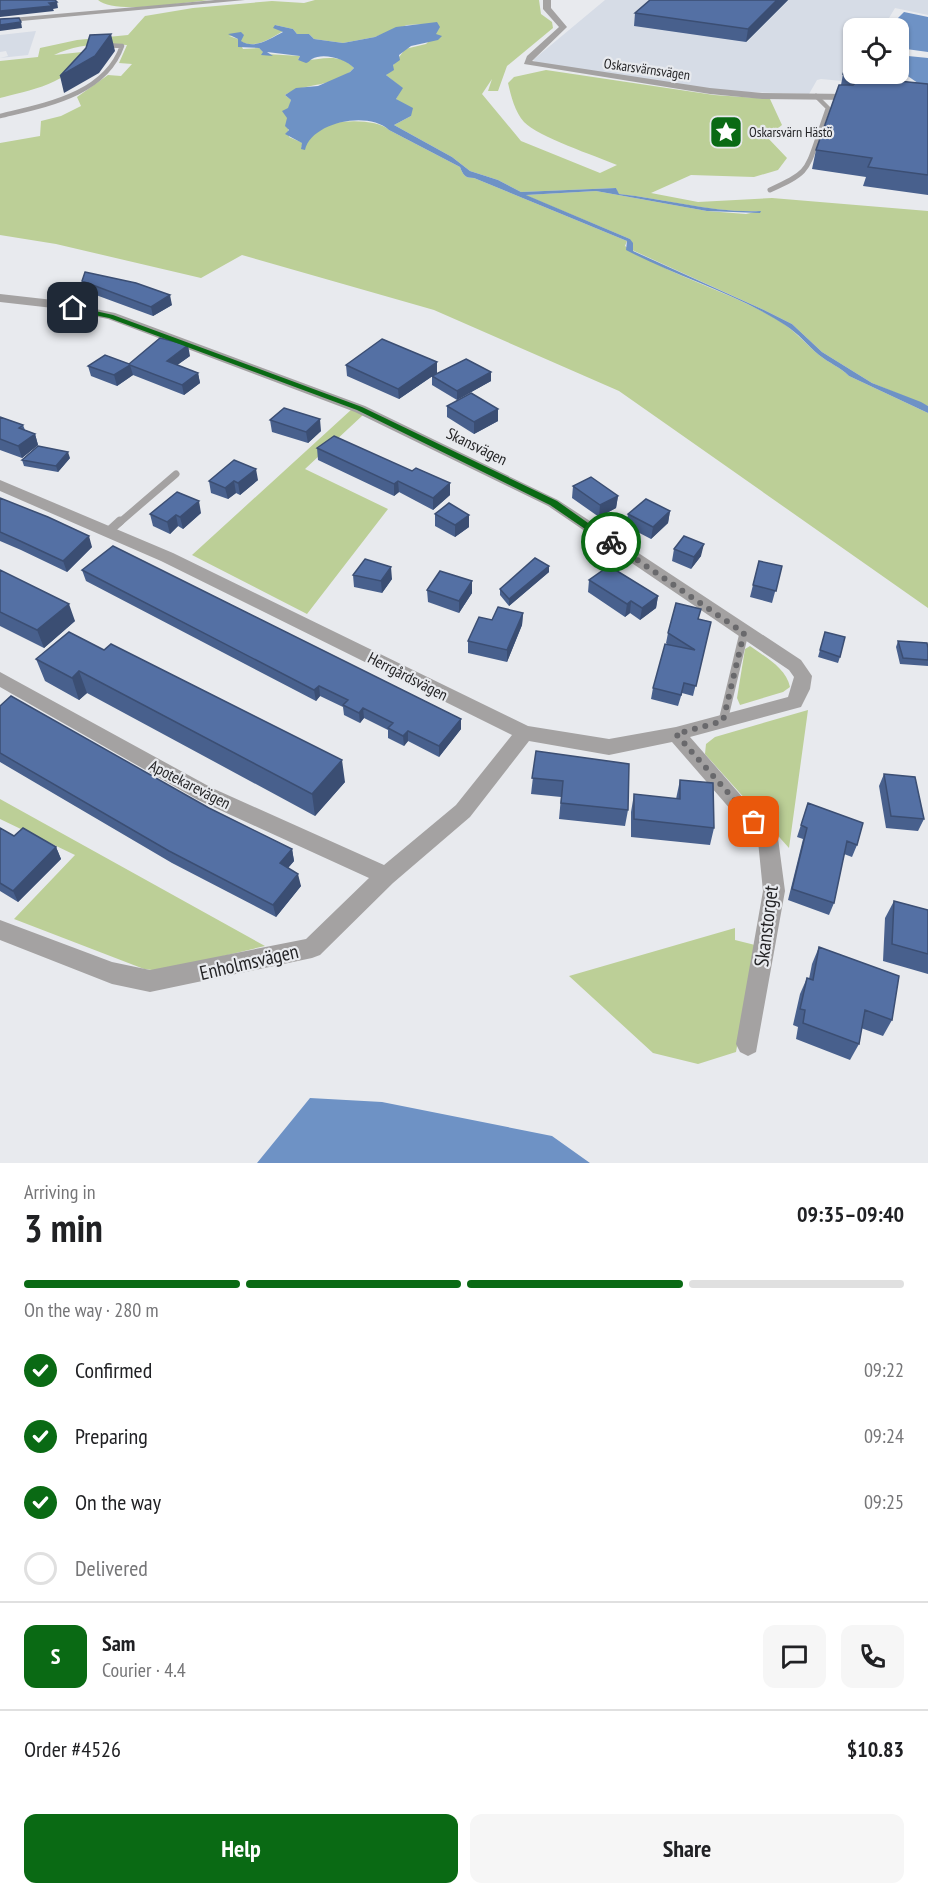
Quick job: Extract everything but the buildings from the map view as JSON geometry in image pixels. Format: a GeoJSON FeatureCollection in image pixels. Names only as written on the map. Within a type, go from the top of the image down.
{"type":"FeatureCollection","features":[{"type":"Feature","properties":{"kind":"street"},"geometry":{"type":"LineString","coordinates":[[86,0],[87,12]]}},
{"type":"Feature","properties":{"kind":"street"},"geometry":{"type":"LineString","coordinates":[[0,21],[241,0]]}},
{"type":"Feature","properties":{"kind":"street","name":"Oskarsvärnsvägen"},"geometry":{"type":"LineString","coordinates":[[547,0],[547,9],[561,22],[563,27],[527,62],[710,91],[849,97]]}},
{"type":"Feature","properties":{"kind":"street","name":"Skansvägen"},"geometry":{"type":"LineString","coordinates":[[0,298],[54,304],[111,316],[360,408],[553,503],[795,665],[803,676],[801,689],[794,702],[723,721]]}},
{"type":"Feature","properties":{"kind":"street","name":"Herrgårdsvägen"},"geometry":{"type":"LineString","coordinates":[[0,485],[243,593],[525,733],[609,747],[676,734],[723,721]]}},
{"type":"Feature","properties":{"kind":"street","name":"Apotekarevägen"},"geometry":{"type":"LineString","coordinates":[[0,679],[24,695],[205,794],[386,876]]}},
{"type":"Feature","properties":{"kind":"street","name":"Enholmsvägen"},"geometry":{"type":"LineString","coordinates":[[0,930],[112,973],[150,981],[312,948],[386,876],[463,811],[525,733]]}},
{"type":"Feature","properties":{"kind":"street","name":"Skanstorget"},"geometry":{"type":"LineString","coordinates":[[676,734],[768,838],[774,891],[748,1044]]}},
{"type":"Feature","properties":{"kind":"lane"},"geometry":{"type":"LineString","coordinates":[[0,116],[72,94],[108,74],[116,66],[122,46],[96,46]]}},
{"type":"Feature","properties":{"kind":"lane"},"geometry":{"type":"LineString","coordinates":[[770,190],[801,176],[809,164],[828,108],[816,96]]}},
{"type":"Feature","properties":{"kind":"lane"},"geometry":{"type":"LineString","coordinates":[[108,532],[176,474]]}},
{"type":"Feature","properties":{"kind":"lane"},"geometry":{"type":"LineString","coordinates":[[723,721],[744,633]]}},
{"type":"Feature","properties":{"kind":"shaded area"},"geometry":{"type":"Polygon","coordinates":[[[605,0],[928,0],[928,15],[895,8],[889,18],[843,18],[843,81],[817,80],[809,94],[716,91],[538,63],[533,60],[605,0]]]}},
{"type":"Feature","properties":{"kind":"shaded area"},"geometry":{"type":"Polygon","coordinates":[[[36,31],[28,55],[0,58],[8,56],[6,51],[0,52],[0,35],[36,31]]]}},
{"type":"Feature","properties":{"kind":"green space"},"geometry":{"type":"Polygon","coordinates":[[[98,0],[210,0],[119,7],[98,0]]]}},
{"type":"Feature","properties":{"kind":"green space"},"geometry":{"type":"Polygon","coordinates":[[[315,0],[539,0],[541,14],[552,22],[553,28],[507,66],[498,91],[488,91],[492,79],[482,94],[521,141],[600,173],[617,165],[541,134],[524,122],[516,109],[508,83],[514,77],[546,70],[714,95],[770,99],[782,125],[767,137],[787,158],[778,170],[754,177],[691,175],[651,193],[698,202],[772,198],[928,211],[928,406],[872,383],[822,352],[792,324],[632,250],[630,239],[525,195],[596,191],[707,211],[746,214],[760,211],[706,208],[618,194],[616,188],[521,192],[498,180],[470,171],[452,157],[394,125],[411,116],[396,99],[402,88],[386,75],[405,49],[426,44],[436,34],[424,24],[407,25],[375,37],[343,43],[314,39],[309,34],[297,34],[293,29],[275,25],[283,31],[257,44],[240,41],[242,37],[229,36],[238,39],[243,49],[259,48],[266,54],[300,56],[298,60],[341,59],[354,68],[338,79],[285,95],[291,100],[287,118],[289,137],[303,143],[301,148],[323,126],[353,121],[383,126],[460,167],[466,177],[474,178],[627,241],[625,246],[644,258],[765,313],[784,324],[819,355],[849,376],[928,413],[928,608],[619,391],[434,310],[242,255],[201,278],[56,244],[0,235],[0,143],[40,136],[41,121],[61,116],[81,106],[77,97],[108,75],[121,76],[132,64],[119,63],[127,45],[80,46],[54,55],[82,52],[78,63],[60,78],[36,89],[0,98],[0,61],[38,57],[40,48],[77,40],[128,35],[145,16],[193,8],[272,1],[304,3],[315,0]]]}},
{"type":"Feature","properties":{"kind":"green space"},"geometry":{"type":"Polygon","coordinates":[[[352,409],[363,415],[305,469],[388,509],[307,614],[192,555],[352,409]]]}},
{"type":"Feature","properties":{"kind":"green space"},"geometry":{"type":"Polygon","coordinates":[[[750,646],[780,669],[790,687],[783,692],[740,705],[737,698],[745,649],[750,646]]]}},
{"type":"Feature","properties":{"kind":"green space"},"geometry":{"type":"Polygon","coordinates":[[[808,710],[789,848],[705,754],[706,744],[715,737],[808,710]]]}},
{"type":"Feature","properties":{"kind":"green space"},"geometry":{"type":"Polygon","coordinates":[[[0,799],[265,946],[160,971],[144,969],[14,919],[75,855],[0,819],[0,799]]]}},
{"type":"Feature","properties":{"kind":"green space"},"geometry":{"type":"Polygon","coordinates":[[[735,928],[735,940],[755,945],[736,1052],[698,1064],[653,1053],[569,976],[735,928]]]}},
{"type":"Feature","properties":{"kind":"water"},"geometry":{"type":"Polygon","coordinates":[[[904,12],[928,17],[928,52],[909,49],[909,18],[898,18],[904,12]]]}},
{"type":"Feature","properties":{"kind":"water"},"geometry":{"type":"Polygon","coordinates":[[[437,22],[440,27],[436,34],[442,36],[438,40],[411,46],[399,55],[400,60],[393,65],[394,70],[386,75],[403,88],[396,99],[413,108],[411,116],[394,125],[452,157],[470,171],[498,180],[521,192],[616,188],[619,194],[707,208],[761,211],[760,213],[707,211],[596,191],[526,195],[630,239],[633,243],[633,251],[764,310],[792,324],[822,352],[872,383],[928,406],[928,413],[849,376],[819,355],[790,328],[766,314],[727,294],[665,269],[626,250],[627,241],[474,178],[466,177],[460,167],[379,124],[354,120],[341,122],[318,133],[309,141],[305,150],[301,149],[302,143],[285,134],[289,130],[285,126],[287,118],[282,111],[288,108],[291,100],[285,95],[296,88],[318,86],[354,68],[346,62],[328,56],[317,57],[306,63],[298,60],[300,56],[267,52],[273,56],[261,55],[263,52],[259,48],[238,47],[238,39],[228,34],[241,32],[244,35],[241,41],[257,44],[283,32],[273,28],[275,25],[293,29],[297,34],[309,34],[314,39],[343,43],[375,37],[396,27],[437,22]]]}},
{"type":"Feature","properties":{"kind":"water"},"geometry":{"type":"Polygon","coordinates":[[[909,56],[928,58],[928,90],[909,77],[909,56]]]}},
{"type":"Feature","properties":{"kind":"water"},"geometry":{"type":"Polygon","coordinates":[[[310,1098],[382,1102],[552,1136],[590,1163],[257,1163],[310,1098]]]}},
{"type":"Feature","properties":{"kind":"way so far"},"geometry":{"type":"LineString","coordinates":[[611,542],[744,633],[723,721],[676,734],[754,822]]}},
{"type":"Feature","properties":{"kind":"place","name":"Oskarsvärn Hästö"},"geometry":{"type":"Point","coordinates":[726,132]}},
{"type":"Feature","properties":{"kind":"route"},"geometry":{"type":"LineString","coordinates":[[73,308],[111,316],[360,408],[553,503],[611,542]]}}]}
